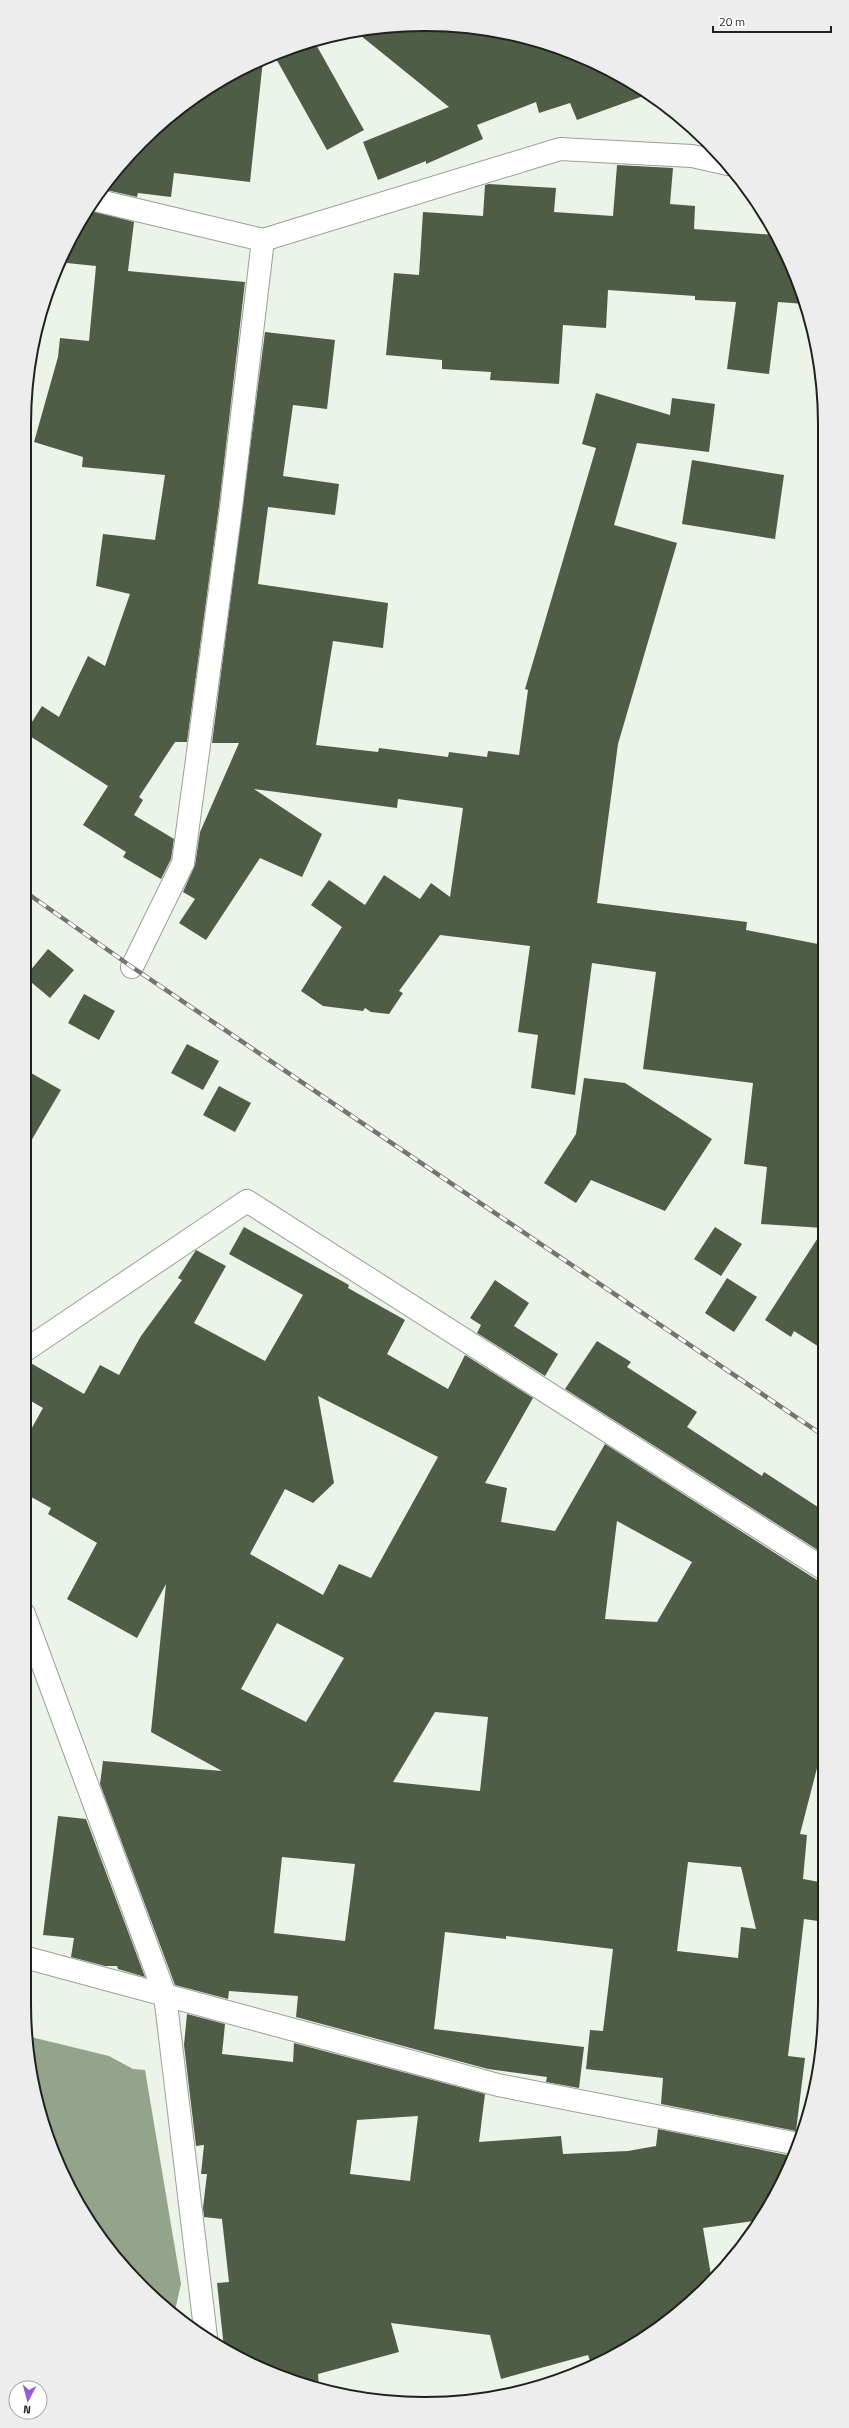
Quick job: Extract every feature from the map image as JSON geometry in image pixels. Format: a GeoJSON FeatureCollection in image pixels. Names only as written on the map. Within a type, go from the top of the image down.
{"type":"FeatureCollection","features":[{"type":"Feature","properties":{"kind":"street"},"geometry":{"type":"LineString","coordinates":[[100,201],[263,240],[560,149],[692,156],[717,162]]}},
{"type":"Feature","properties":{"kind":"street"},"geometry":{"type":"LineString","coordinates":[[132,967],[183,863],[232,508],[263,240]]}},
{"type":"Feature","properties":{"kind":"street"},"geometry":{"type":"LineString","coordinates":[[31,1346],[247,1201],[818,1565]]}},
{"type":"Feature","properties":{"kind":"street"},"geometry":{"type":"LineString","coordinates":[[31,1633],[165,1995],[205,2330]]}},
{"type":"Feature","properties":{"kind":"street"},"geometry":{"type":"LineString","coordinates":[[31,1959],[498,2085],[792,2143]]}},
{"type":"Feature","properties":{"kind":"shaded area"},"geometry":{"type":"Polygon","coordinates":[[[33,2037],[109,2056],[133,2069],[145,2070],[181,2284],[176,2308],[146,2282],[112,2243],[97,2222],[72,2178],[52,2130],[44,2105],[34,2055],[33,2037]]]}},
{"type":"Feature","properties":{"kind":"building"},"geometry":{"type":"Polygon","coordinates":[[[399,32],[450,32],[476,34],[526,44],[575,61],[599,72],[642,96],[577,120],[570,103],[539,113],[536,102],[477,125],[483,139],[426,164],[426,161],[378,180],[363,142],[449,107],[362,36],[399,32]]]}},
{"type":"Feature","properties":{"kind":"building"},"geometry":{"type":"Polygon","coordinates":[[[317,46],[364,130],[327,150],[277,60],[317,46]]]}},
{"type":"Feature","properties":{"kind":"building"},"geometry":{"type":"Polygon","coordinates":[[[262,66],[250,182],[174,173],[171,197],[138,193],[137,197],[108,190],[146,146],[185,112],[228,84],[262,66]]]}},
{"type":"Feature","properties":{"kind":"building"},"geometry":{"type":"Polygon","coordinates":[[[617,165],[673,168],[670,204],[695,206],[694,229],[769,235],[788,274],[799,304],[778,302],[769,374],[727,369],[736,302],[695,300],[695,296],[608,290],[606,328],[563,325],[559,384],[490,380],[491,372],[442,369],[442,360],[386,355],[394,273],[419,275],[423,212],[483,216],[485,185],[489,184],[556,188],[554,212],[613,216],[617,165]]]}},
{"type":"Feature","properties":{"kind":"building"},"geometry":{"type":"Polygon","coordinates":[[[94,212],[134,222],[128,271],[245,282],[219,506],[187,742],[175,742],[139,797],[143,800],[134,815],[174,839],[171,859],[161,879],[123,857],[126,852],[83,825],[108,786],[31,737],[31,723],[42,706],[59,717],[88,656],[105,666],[130,594],[96,586],[103,534],[155,540],[165,475],[82,467],[83,457],[34,442],[58,357],[60,338],[89,341],[96,266],[67,263],[72,250],[94,212]]]}},
{"type":"Feature","properties":{"kind":"building"},"geometry":{"type":"Polygon","coordinates":[[[265,332],[335,340],[327,409],[293,405],[283,476],[339,484],[335,515],[268,507],[258,584],[388,603],[383,648],[333,641],[316,745],[378,752],[379,748],[448,757],[449,752],[487,757],[488,751],[519,755],[528,690],[525,689],[596,448],[582,444],[596,393],[670,415],[672,398],[715,404],[709,452],[637,443],[614,525],[677,543],[618,744],[597,903],[747,922],[746,930],[818,944],[818,1228],[761,1224],[767,1167],[744,1164],[753,1083],[643,1069],[656,972],[592,963],[575,1095],[531,1088],[538,1035],[518,1032],[530,946],[440,935],[399,991],[403,993],[389,1014],[371,1012],[365,1008],[363,1011],[323,1006],[301,991],[342,927],[311,905],[329,880],[365,905],[384,875],[420,899],[431,883],[450,897],[463,808],[398,799],[397,808],[254,789],[322,834],[302,877],[260,858],[206,940],[179,923],[195,899],[183,892],[195,865],[200,832],[239,743],[212,743],[265,332]]]}},
{"type":"Feature","properties":{"kind":"building"},"geometry":{"type":"Polygon","coordinates":[[[692,460],[784,475],[775,539],[682,524],[692,460]]]}},
{"type":"Feature","properties":{"kind":"building"},"geometry":{"type":"Polygon","coordinates":[[[48,949],[74,970],[50,998],[31,982],[31,970],[48,949]]]}},
{"type":"Feature","properties":{"kind":"building"},"geometry":{"type":"Polygon","coordinates":[[[84,994],[115,1011],[99,1040],[68,1023],[84,994]]]}},
{"type":"Feature","properties":{"kind":"building"},"geometry":{"type":"Polygon","coordinates":[[[187,1044],[219,1061],[203,1090],[171,1073],[187,1044]]]}},
{"type":"Feature","properties":{"kind":"building"},"geometry":{"type":"Polygon","coordinates":[[[31,1073],[61,1090],[31,1141],[31,1073]]]}},
{"type":"Feature","properties":{"kind":"building"},"geometry":{"type":"Polygon","coordinates":[[[584,1078],[625,1083],[712,1139],[665,1211],[591,1180],[576,1203],[544,1183],[576,1134],[584,1078]]]}},
{"type":"Feature","properties":{"kind":"building"},"geometry":{"type":"Polygon","coordinates":[[[219,1086],[251,1103],[235,1132],[203,1115],[219,1086]]]}},
{"type":"Feature","properties":{"kind":"building"},"geometry":{"type":"Polygon","coordinates":[[[244,1227],[349,1285],[348,1288],[405,1320],[387,1354],[448,1389],[465,1355],[533,1398],[485,1483],[507,1488],[501,1522],[555,1531],[605,1444],[818,1580],[818,1764],[800,1834],[807,1835],[803,1879],[818,1882],[818,1921],[804,1919],[788,2056],[805,2058],[796,2131],[661,2104],[663,2078],[586,2069],[590,2030],[603,2031],[613,1949],[506,1936],[506,1939],[445,1932],[434,2029],[584,2047],[579,2088],[546,2082],[547,2077],[488,2069],[296,2017],[298,1996],[229,1991],[228,1999],[175,1985],[100,1784],[103,1761],[222,1771],[151,1732],[166,1584],[137,1638],[67,1599],[97,1543],[48,1514],[51,1508],[31,1497],[31,1429],[43,1408],[31,1401],[31,1363],[84,1394],[100,1365],[119,1375],[141,1336],[182,1280],[178,1278],[196,1250],[226,1266],[194,1323],[265,1361],[303,1295],[229,1254],[244,1227]],[[318,1396],[334,1483],[313,1503],[285,1489],[250,1554],[323,1595],[339,1564],[371,1578],[438,1457],[318,1396]],[[617,1521],[605,1619],[657,1622],[692,1562],[617,1521]],[[277,1623],[241,1689],[306,1722],[344,1658],[277,1623]],[[435,1712],[393,1782],[480,1791],[488,1717],[435,1712]],[[282,1857],[274,1933],[345,1941],[355,1864],[282,1857]],[[688,1862],[677,1951],[738,1958],[741,1927],[756,1929],[741,1867],[688,1862]]]}},
{"type":"Feature","properties":{"kind":"building"},"geometry":{"type":"Polygon","coordinates":[[[715,1227],[742,1244],[721,1276],[694,1259],[715,1227]]]}},
{"type":"Feature","properties":{"kind":"building"},"geometry":{"type":"Polygon","coordinates":[[[818,1238],[818,1346],[794,1331],[791,1337],[765,1320],[818,1238]]]}},
{"type":"Feature","properties":{"kind":"building"},"geometry":{"type":"Polygon","coordinates":[[[727,1278],[757,1297],[734,1332],[705,1313],[727,1278]]]}},
{"type":"Feature","properties":{"kind":"building"},"geometry":{"type":"Polygon","coordinates":[[[495,1280],[529,1303],[514,1326],[558,1354],[545,1376],[477,1333],[481,1325],[470,1318],[495,1280]]]}},
{"type":"Feature","properties":{"kind":"building"},"geometry":{"type":"Polygon","coordinates":[[[597,1341],[631,1362],[627,1367],[697,1412],[687,1427],[762,1476],[764,1472],[818,1507],[818,1550],[565,1389],[597,1341]]]}},
{"type":"Feature","properties":{"kind":"building"},"geometry":{"type":"Polygon","coordinates":[[[58,1816],[86,1819],[145,1977],[118,1969],[117,1966],[105,1966],[71,1957],[74,1938],[43,1935],[58,1816]]]}},
{"type":"Feature","properties":{"kind":"building"},"geometry":{"type":"Polygon","coordinates":[[[187,2014],[225,2024],[222,2054],[293,2062],[294,2043],[485,2094],[479,2142],[561,2136],[563,2154],[628,2151],[656,2146],[658,2129],[787,2155],[777,2178],[752,2221],[703,2228],[711,2273],[703,2282],[664,2316],[643,2331],[599,2356],[590,2360],[588,2355],[501,2379],[490,2335],[391,2323],[399,2352],[318,2374],[319,2383],[274,2367],[223,2341],[217,2283],[229,2282],[222,2219],[204,2217],[203,2208],[207,2174],[201,2174],[204,2145],[196,2146],[184,2045],[187,2014]],[[418,2116],[357,2120],[350,2174],[410,2181],[418,2116]]]}},
{"type":"Feature","properties":{"kind":"railway"},"geometry":{"type":"LineString","coordinates":[[31,896],[132,967],[818,1432]]}}]}
